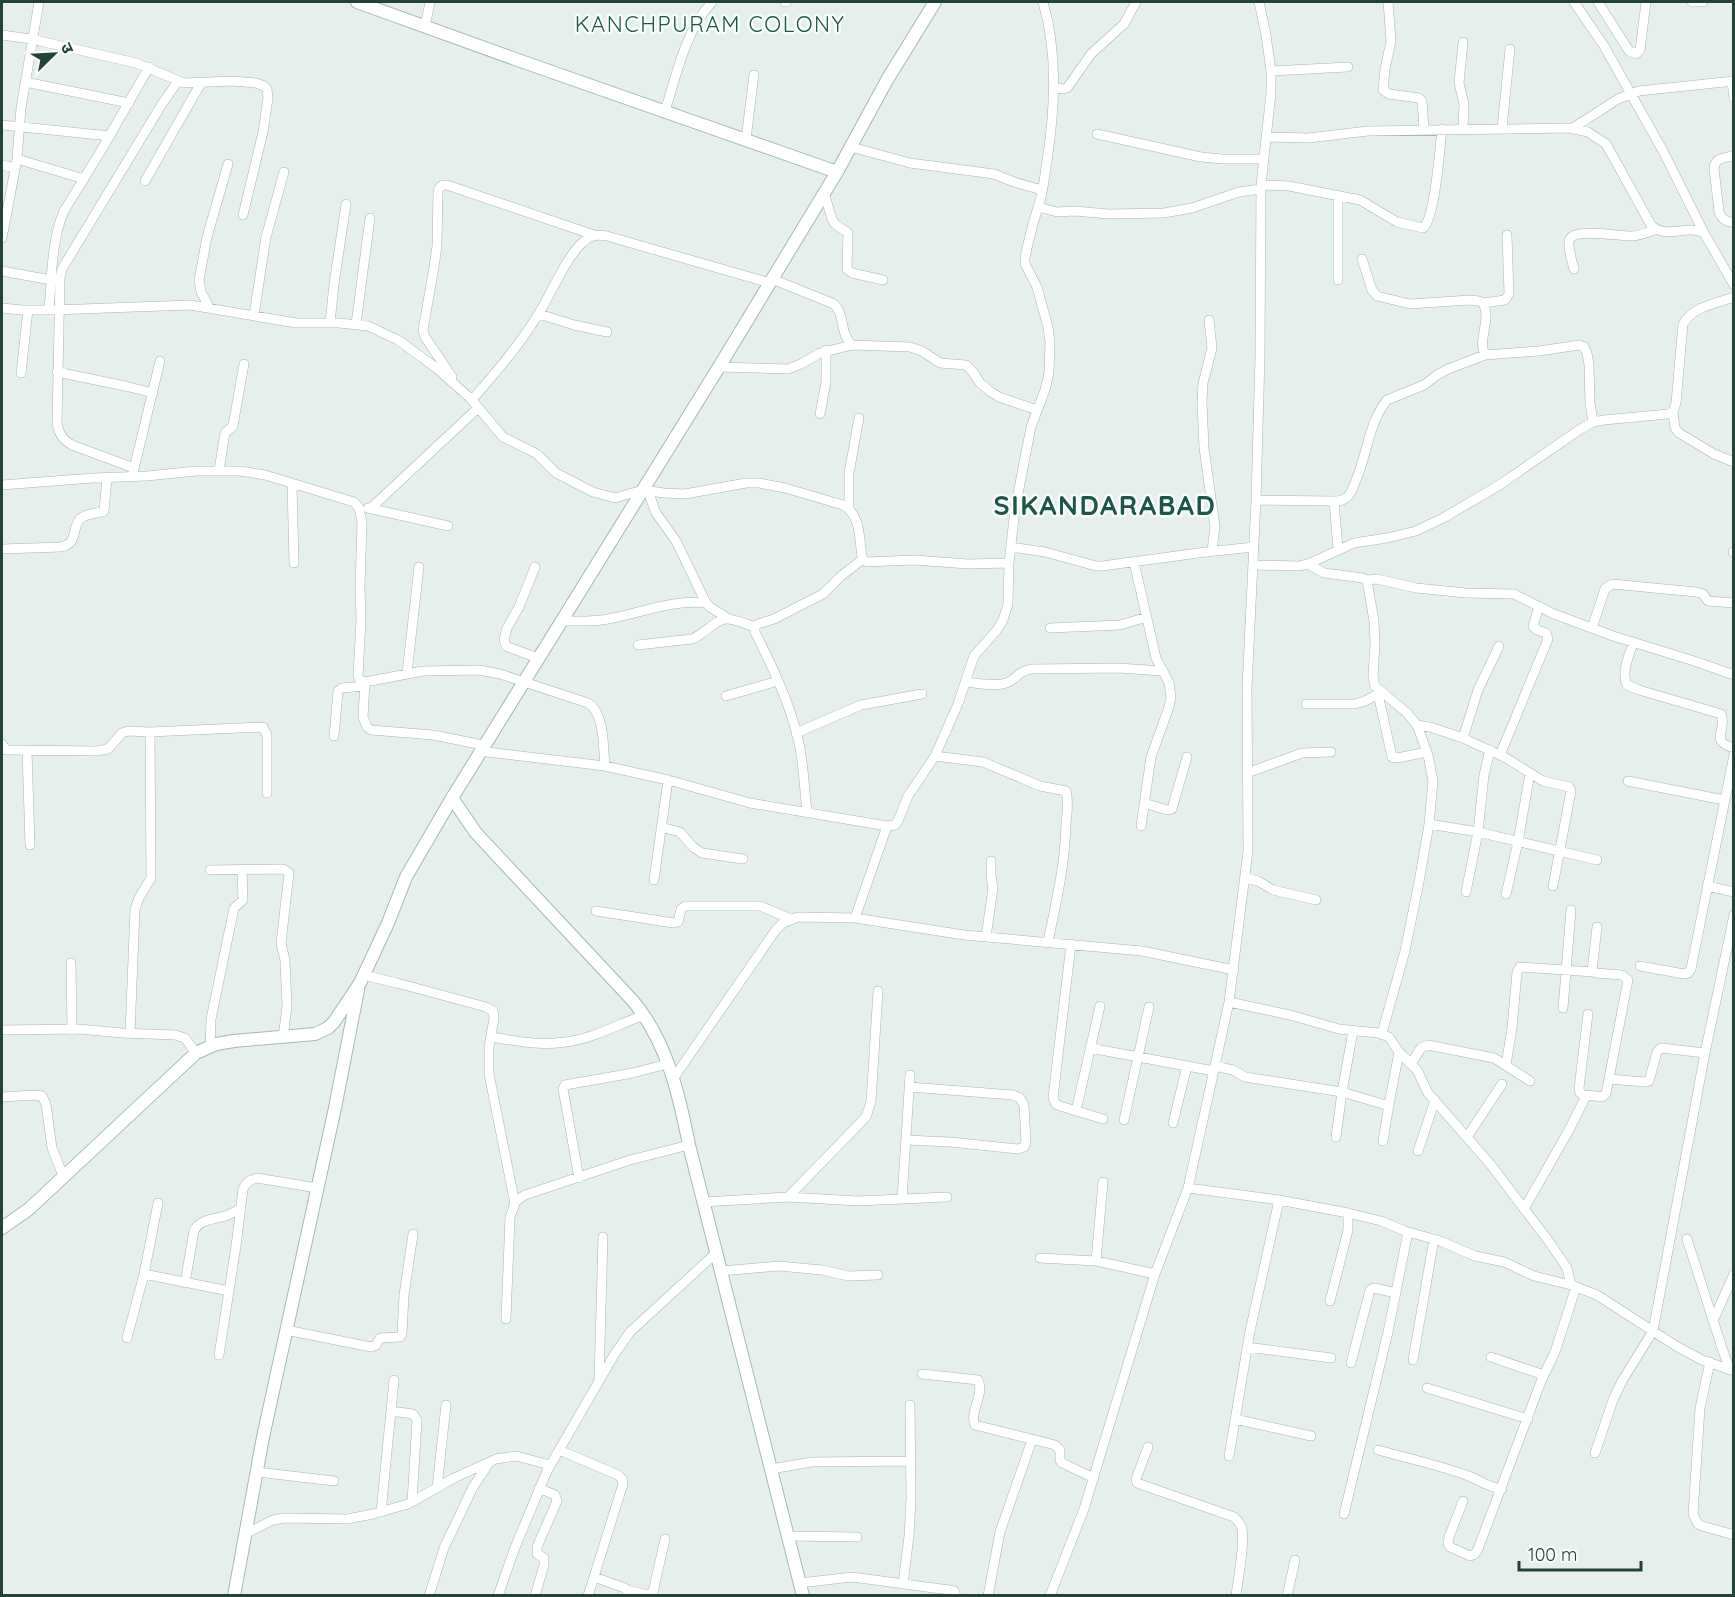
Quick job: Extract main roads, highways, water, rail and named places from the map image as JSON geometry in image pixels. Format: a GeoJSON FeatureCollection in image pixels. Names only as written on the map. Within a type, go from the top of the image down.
{"type":"FeatureCollection","features":[{"type":"Feature","properties":{"kind":"main road"},"geometry":{"type":"LineString","coordinates":[[357,2],[837,172]]}},
{"type":"Feature","properties":{"kind":"main road"},"geometry":{"type":"LineString","coordinates":[[2,1226],[29,1209],[64,1178],[196,1053],[234,1041],[315,1034],[334,1023],[362,979],[406,877],[481,748],[645,490],[837,172],[887,80],[935,2]]}},
{"type":"Feature","properties":{"kind":"main road"},"geometry":{"type":"LineString","coordinates":[[452,798],[476,833],[644,1015],[658,1039],[681,1105],[703,1202],[803,1596]]}},
{"type":"Feature","properties":{"kind":"main road"},"geometry":{"type":"LineString","coordinates":[[234,1596],[256,1473],[362,979]]}},
{"type":"Feature","properties":{"kind":"district","name":"KANCHPURAM COLONY"},"geometry":{"type":"Point","coordinates":[710,24]}},
{"type":"Feature","properties":{"kind":"district","name":"SIKANDARABAD"},"geometry":{"type":"Point","coordinates":[1105,506]}}]}
